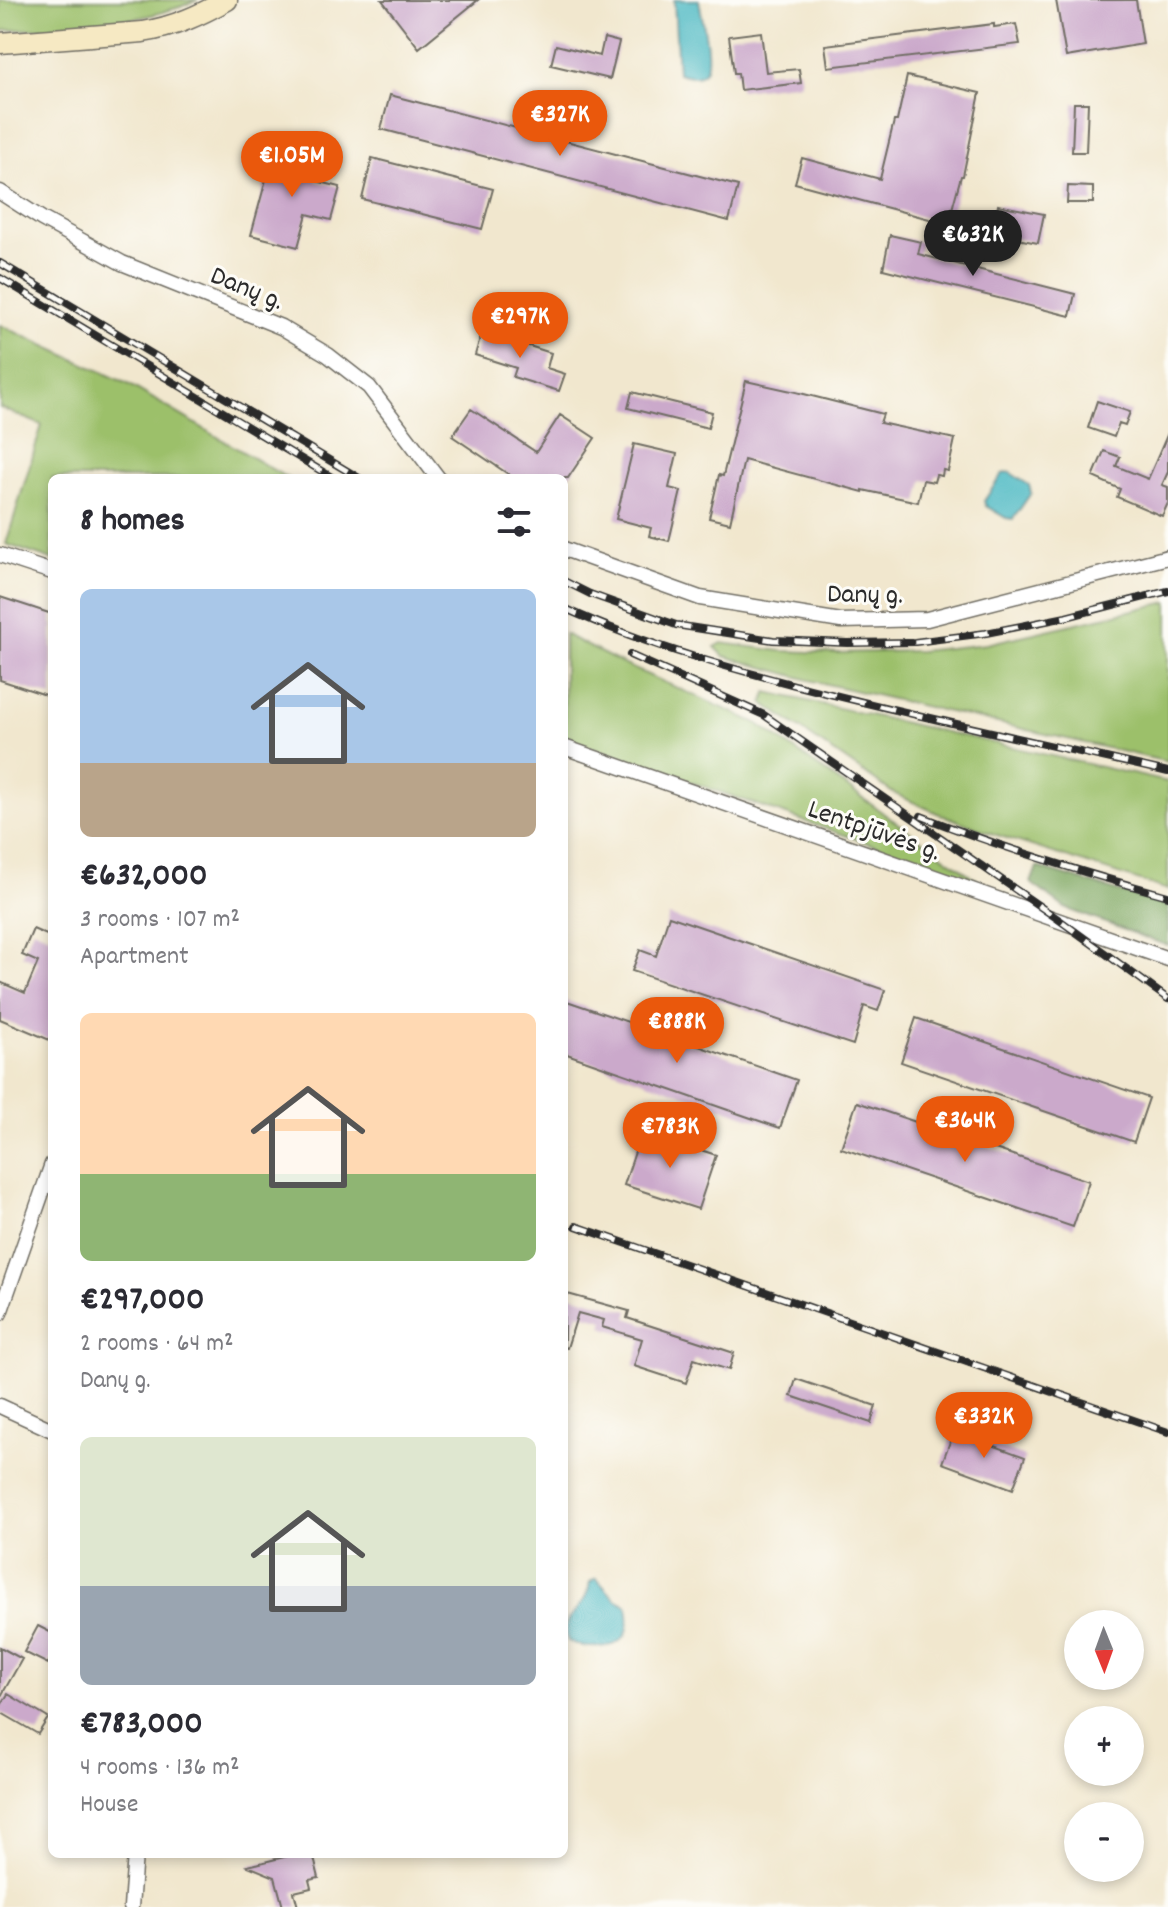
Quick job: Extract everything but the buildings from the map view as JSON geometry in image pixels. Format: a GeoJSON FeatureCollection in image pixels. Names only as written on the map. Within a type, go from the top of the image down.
{"type":"FeatureCollection","features":[{"type":"Feature","properties":{"kind":"main road"},"geometry":{"type":"LineString","coordinates":[[0,43],[167,28],[227,0]]}},
{"type":"Feature","properties":{"kind":"street","name":"Danų g."},"geometry":{"type":"LineString","coordinates":[[0,192],[122,263],[281,327],[328,355],[369,387],[435,474]]}},
{"type":"Feature","properties":{"kind":"street","name":"Danų g."},"geometry":{"type":"LineString","coordinates":[[568,550],[700,598],[841,621],[927,619],[1168,557]]}},
{"type":"Feature","properties":{"kind":"street"},"geometry":{"type":"LineString","coordinates":[[0,555],[48,571]]}},
{"type":"Feature","properties":{"kind":"street","name":"Lentpjūvės g."},"geometry":{"type":"LineString","coordinates":[[568,748],[1168,959]]}},
{"type":"Feature","properties":{"kind":"street"},"geometry":{"type":"LineString","coordinates":[[0,1313],[48,1175]]}},
{"type":"Feature","properties":{"kind":"street"},"geometry":{"type":"LineString","coordinates":[[0,1406],[48,1428]]}},
{"type":"Feature","properties":{"kind":"street"},"geometry":{"type":"LineString","coordinates":[[131,1907],[135,1858]]}},
{"type":"Feature","properties":{"kind":"green space"},"geometry":{"type":"Polygon","coordinates":[[[0,0],[198,0],[150,16],[125,20],[0,31],[0,0]]]}},
{"type":"Feature","properties":{"kind":"green space"},"geometry":{"type":"Polygon","coordinates":[[[0,325],[128,384],[280,474],[48,474],[48,559],[6,544],[42,425],[0,408],[0,325]]]}},
{"type":"Feature","properties":{"kind":"green space"},"geometry":{"type":"Polygon","coordinates":[[[1168,602],[1168,762],[809,680],[724,656],[715,647],[722,643],[781,651],[920,651],[986,644],[1168,602]]]}},
{"type":"Feature","properties":{"kind":"green space"},"geometry":{"type":"Polygon","coordinates":[[[568,636],[623,664],[757,723],[980,882],[568,739],[568,636]]]}},
{"type":"Feature","properties":{"kind":"green space"},"geometry":{"type":"Polygon","coordinates":[[[767,692],[1168,782],[1168,890],[991,833],[893,793],[763,703],[767,692]]]}},
{"type":"Feature","properties":{"kind":"green space"},"geometry":{"type":"Polygon","coordinates":[[[1037,867],[1168,906],[1168,946],[1065,908],[1031,883],[1037,867]]]}},
{"type":"Feature","properties":{"kind":"water"},"geometry":{"type":"Polygon","coordinates":[[[674,0],[699,0],[707,58],[704,72],[698,75],[678,73],[674,0]]]}},
{"type":"Feature","properties":{"kind":"water"},"geometry":{"type":"Polygon","coordinates":[[[1009,472],[1029,485],[1031,493],[1013,519],[986,506],[984,501],[1002,474],[1009,472]]]}},
{"type":"Feature","properties":{"kind":"water"},"geometry":{"type":"Polygon","coordinates":[[[596,1578],[615,1599],[627,1605],[628,1628],[623,1638],[609,1646],[591,1647],[568,1641],[568,1621],[584,1601],[590,1582],[596,1578]]]}},
{"type":"Feature","properties":{"kind":"railway"},"geometry":{"type":"LineString","coordinates":[[0,263],[352,474]]}},
{"type":"Feature","properties":{"kind":"railway"},"geometry":{"type":"LineString","coordinates":[[0,278],[326,474]]}},
{"type":"Feature","properties":{"kind":"railway"},"geometry":{"type":"LineString","coordinates":[[568,583],[676,625],[773,640],[848,643],[915,642],[986,633],[1168,591]]}},
{"type":"Feature","properties":{"kind":"railway"},"geometry":{"type":"LineString","coordinates":[[568,610],[662,646],[762,676],[1168,772]]}},
{"type":"Feature","properties":{"kind":"railway"},"geometry":{"type":"LineString","coordinates":[[630,655],[764,715],[1168,999]]}},
{"type":"Feature","properties":{"kind":"railway"},"geometry":{"type":"LineString","coordinates":[[921,816],[1043,859],[1168,896]]}},
{"type":"Feature","properties":{"kind":"railway"},"geometry":{"type":"LineString","coordinates":[[576,1226],[1168,1432]]}}]}
